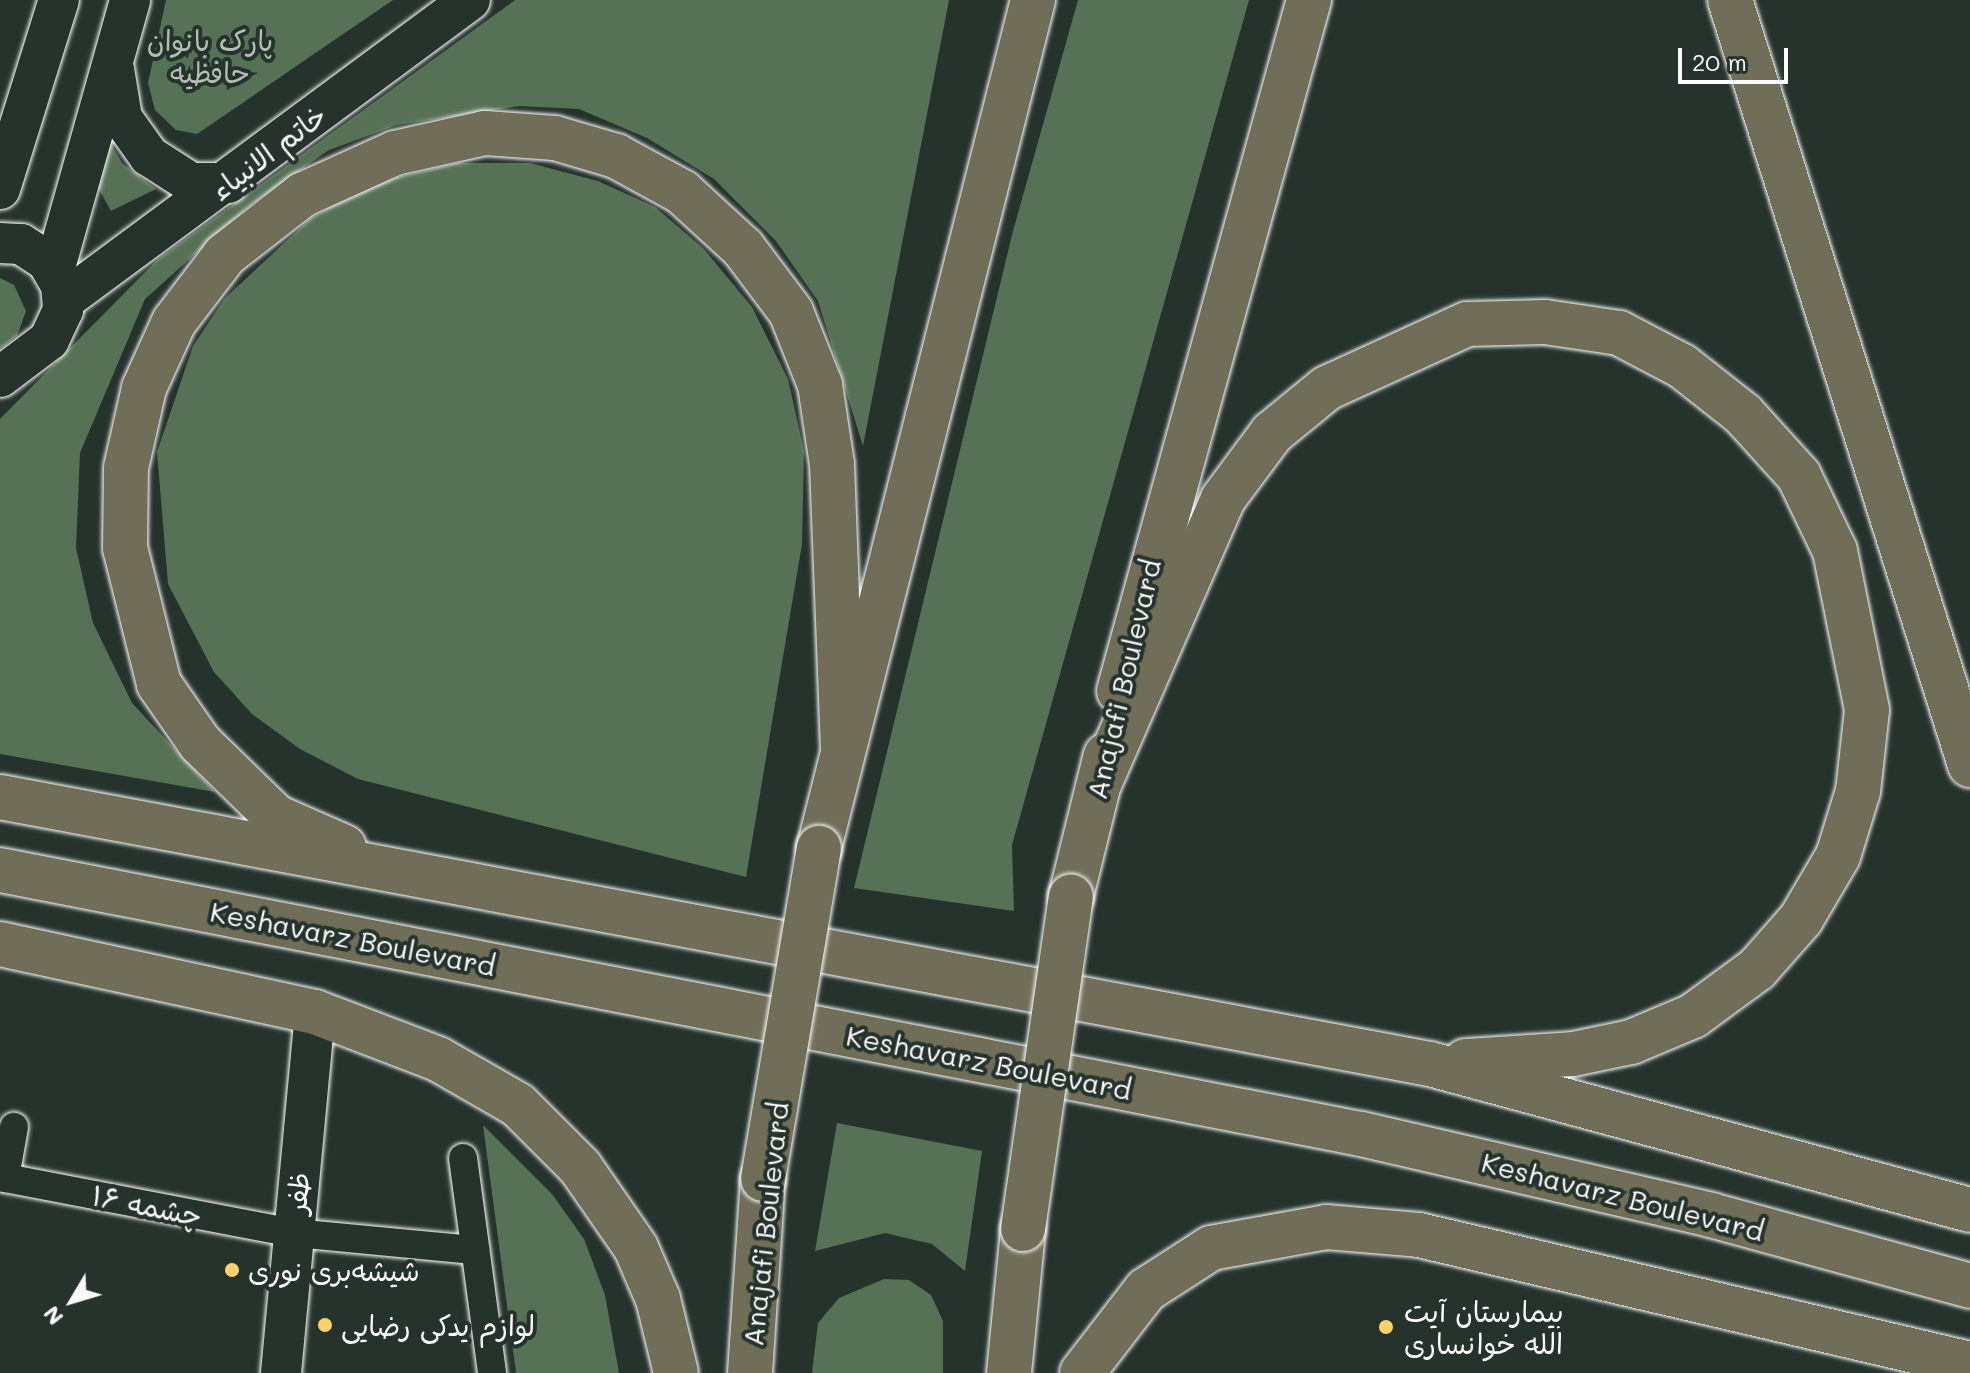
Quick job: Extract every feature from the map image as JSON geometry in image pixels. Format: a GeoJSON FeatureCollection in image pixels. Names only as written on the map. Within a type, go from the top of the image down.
{"type":"FeatureCollection","features":[{"type":"Feature","properties":{"kind":"main road"},"geometry":{"type":"LineString","coordinates":[[0,189],[59,0]]}},
{"type":"Feature","properties":{"kind":"main road"},"geometry":{"type":"LineString","coordinates":[[0,377],[49,340],[59,286],[130,0]]}},
{"type":"Feature","properties":{"kind":"main road","name":"خاتم الانبیاء"},"geometry":{"type":"LineString","coordinates":[[59,286],[228,183],[470,0]]}},
{"type":"Feature","properties":{"kind":"main road","name":"Anajafi Boulevard"},"geometry":{"type":"LineString","coordinates":[[750,1373],[763,1179],[819,848],[1033,0]]}},
{"type":"Feature","properties":{"kind":"main road","name":"Anajafi Boulevard"},"geometry":{"type":"LineString","coordinates":[[1009,1373],[1023,1229],[1071,896],[1100,782],[1137,605],[1309,0]]}},
{"type":"Feature","properties":{"kind":"main road"},"geometry":{"type":"LineString","coordinates":[[1730,0],[1970,765]]}},
{"type":"Feature","properties":{"kind":"main road"},"geometry":{"type":"LineString","coordinates":[[113,62],[122,118],[149,156],[191,183],[228,183]]}},
{"type":"Feature","properties":{"kind":"main road"},"geometry":{"type":"LineString","coordinates":[[415,880],[276,817],[200,743],[159,684],[125,548],[126,468],[144,388],[174,322],[225,255],[302,195],[395,153],[485,133],[555,138],[616,156],[682,192],[743,248],[783,301],[820,385],[832,464],[843,747]]}},
{"type":"Feature","properties":{"kind":"main road"},"geometry":{"type":"LineString","coordinates":[[0,243],[30,248],[59,286]]}},
{"type":"Feature","properties":{"kind":"main road"},"geometry":{"type":"LineString","coordinates":[[1100,782],[1223,499],[1272,433],[1327,388],[1467,324],[1545,322],[1619,333],[1682,366],[1743,414],[1799,476],[1835,551],[1854,621],[1867,710],[1858,791],[1838,856],[1801,919],[1757,969],[1693,1016],[1631,1042],[1573,1054],[1430,1064]]}},
{"type":"Feature","properties":{"kind":"main road"},"geometry":{"type":"LineString","coordinates":[[0,797],[415,880],[1430,1064],[1970,1210]]}},
{"type":"Feature","properties":{"kind":"main road","name":"Keshavarz Boulevard"},"geometry":{"type":"LineString","coordinates":[[0,870],[1361,1134],[1711,1215],[1970,1286]]}},
{"type":"Feature","properties":{"kind":"main road"},"geometry":{"type":"LineString","coordinates":[[0,944],[315,1012],[438,1059],[518,1105],[559,1147],[636,1248],[658,1299],[676,1373]]}},
{"type":"Feature","properties":{"kind":"main road","name":"ظفر"},"geometry":{"type":"LineString","coordinates":[[281,1373],[315,1012]]}},
{"type":"Feature","properties":{"kind":"main road"},"geometry":{"type":"LineString","coordinates":[[1082,1373],[1119,1315],[1199,1255],[1248,1236],[1326,1227],[1419,1235],[1970,1364]]}},
{"type":"Feature","properties":{"kind":"street"},"geometry":{"type":"LineString","coordinates":[[3,1178],[14,1127]]}},
{"type":"Feature","properties":{"kind":"street"},"geometry":{"type":"LineString","coordinates":[[463,1158],[492,1373]]}},
{"type":"Feature","properties":{"kind":"street","name":"چشمه ۱۶"},"geometry":{"type":"LineString","coordinates":[[3,1178],[294,1233],[475,1250]]}},
{"type":"Feature","properties":{"kind":"green space","name":"پارک بانوان حافظیه"},"geometry":{"type":"Polygon","coordinates":[[[166,0],[393,0],[197,134],[176,130],[155,110],[148,83],[166,0]]]}},
{"type":"Feature","properties":{"kind":"green space"},"geometry":{"type":"Polygon","coordinates":[[[515,0],[949,0],[863,446],[818,301],[776,241],[714,179],[647,138],[579,109],[519,106],[397,125],[329,150],[249,206],[145,299],[80,453],[76,548],[93,623],[132,703],[215,792],[0,754],[0,419],[158,259],[515,0]]]}},
{"type":"Feature","properties":{"kind":"green space"},"geometry":{"type":"Polygon","coordinates":[[[1078,0],[1249,0],[1012,845],[1014,911],[854,888],[1013,231],[1078,0]]]}},
{"type":"Feature","properties":{"kind":"green space"},"geometry":{"type":"Polygon","coordinates":[[[110,142],[122,163],[156,189],[111,211],[96,184],[110,142]]]}},
{"type":"Feature","properties":{"kind":"green space"},"geometry":{"type":"Polygon","coordinates":[[[458,163],[530,163],[598,181],[655,207],[703,248],[752,307],[788,379],[804,451],[802,544],[746,877],[358,779],[300,749],[252,714],[214,672],[168,584],[157,452],[193,346],[225,298],[311,218],[373,183],[458,163]]]}},
{"type":"Feature","properties":{"kind":"green space"},"geometry":{"type":"Polygon","coordinates":[[[0,278],[14,285],[26,311],[17,336],[0,349],[0,278]]]}},
{"type":"Feature","properties":{"kind":"green space"},"geometry":{"type":"Polygon","coordinates":[[[837,1123],[982,1151],[965,1271],[932,1244],[885,1233],[815,1251],[837,1123]]]}},
{"type":"Feature","properties":{"kind":"green space"},"geometry":{"type":"Polygon","coordinates":[[[483,1125],[552,1194],[584,1239],[605,1295],[619,1373],[516,1373],[483,1125]]]}},
{"type":"Feature","properties":{"kind":"green space"},"geometry":{"type":"Polygon","coordinates":[[[884,1279],[909,1280],[931,1295],[943,1321],[943,1373],[812,1373],[818,1323],[839,1298],[884,1279]]]}},
{"type":"Feature","properties":{"kind":"place","name":"شیشه‌بری نوری"},"geometry":{"type":"Point","coordinates":[232,1270]}},
{"type":"Feature","properties":{"kind":"place","name":"لوازم یدکی رضایی"},"geometry":{"type":"Point","coordinates":[325,1325]}},
{"type":"Feature","properties":{"kind":"place","name":"بیمارستان آیت الله خوانساری"},"geometry":{"type":"Point","coordinates":[1386,1327]}}]}
